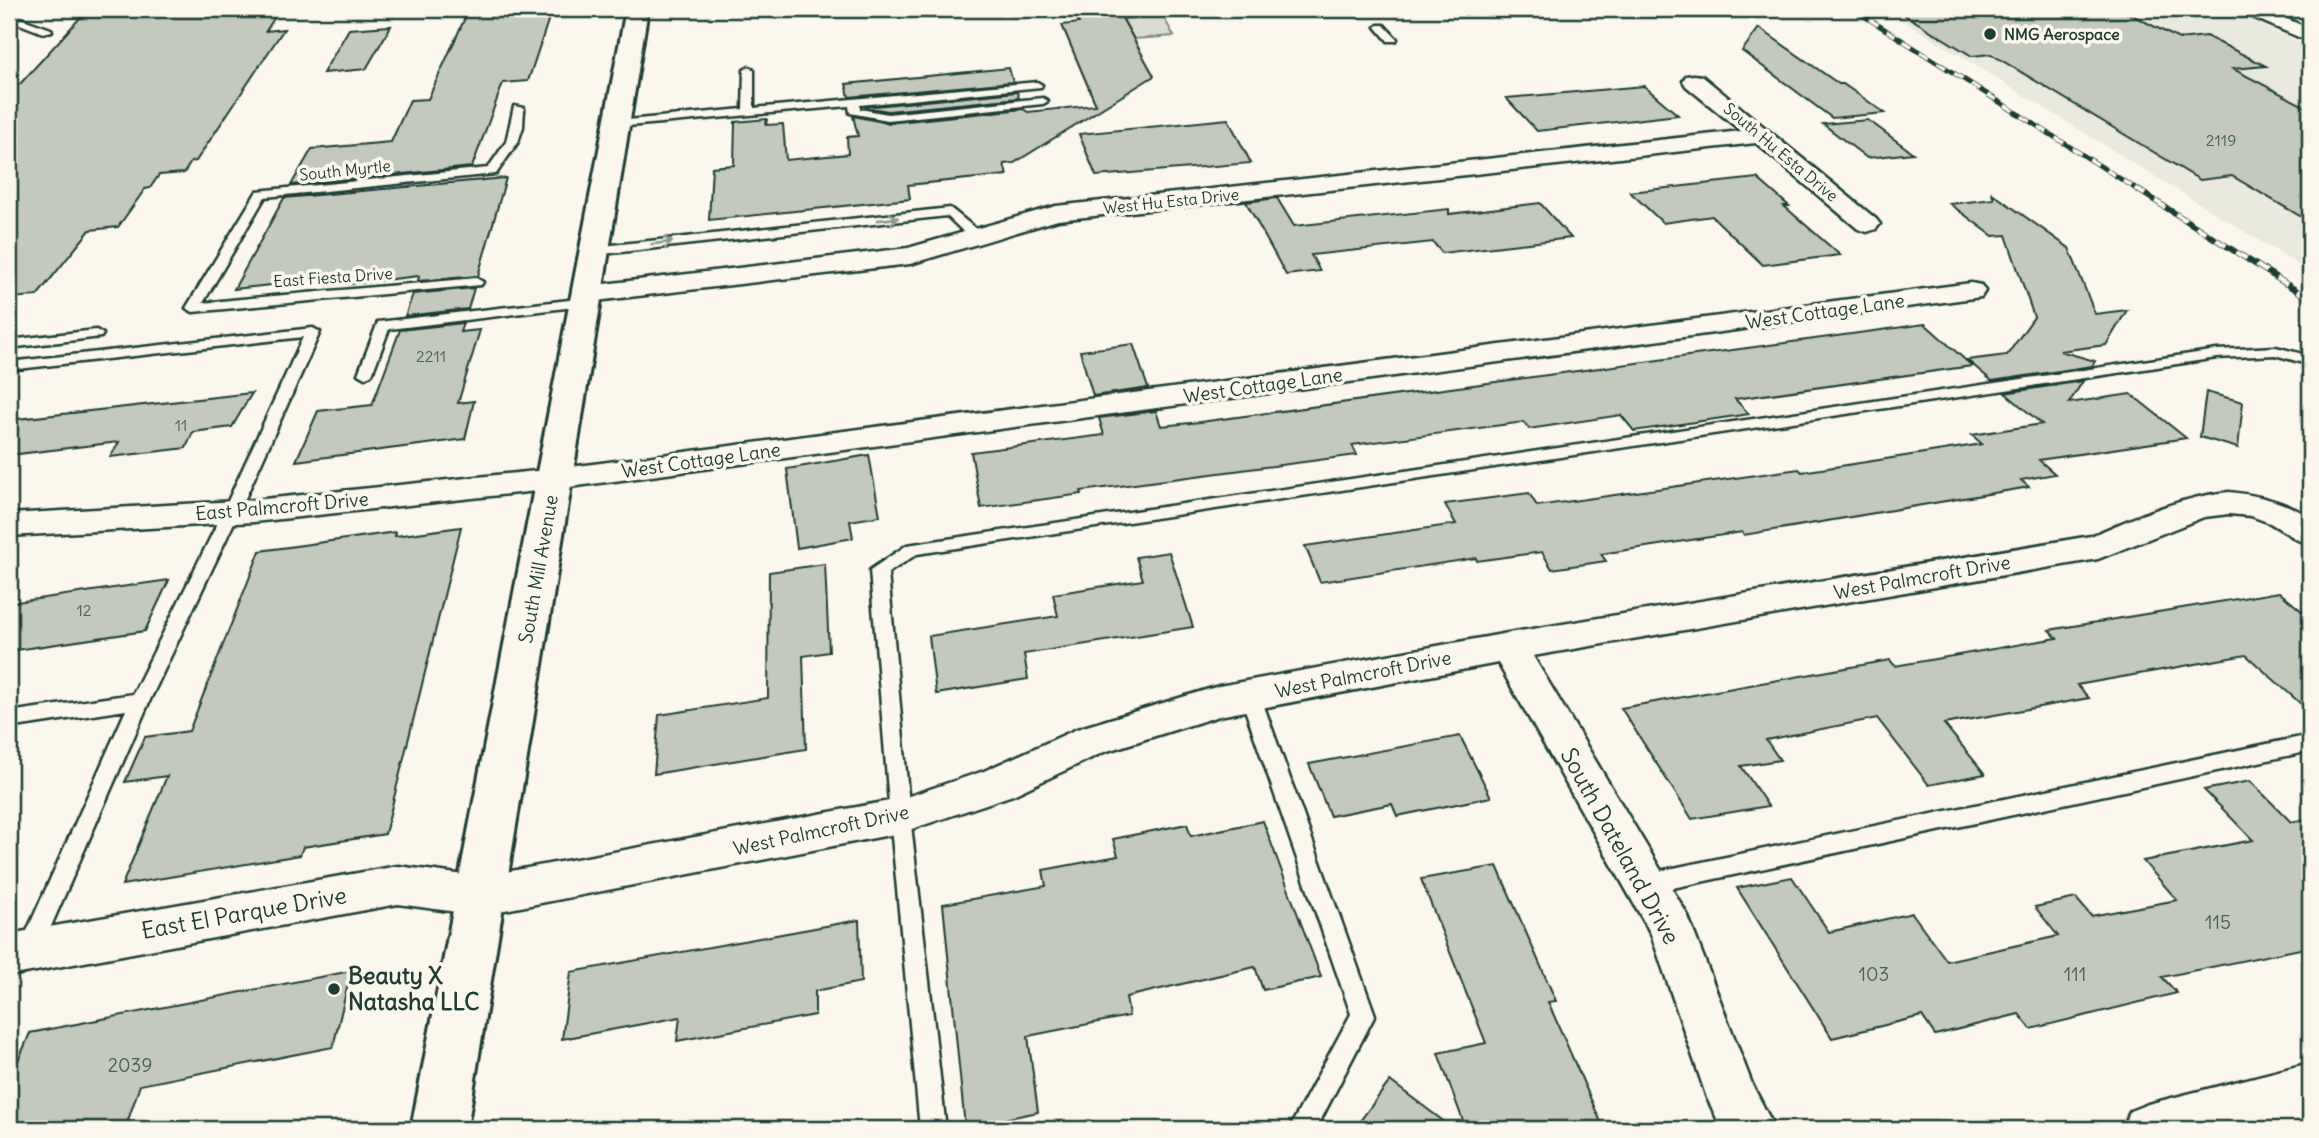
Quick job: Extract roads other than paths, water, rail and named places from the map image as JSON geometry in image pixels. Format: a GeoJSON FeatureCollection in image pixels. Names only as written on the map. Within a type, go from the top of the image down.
{"type":"FeatureCollection","features":[{"type":"Feature","properties":{"kind":"main road","name":"South Mill Avenue"},"geometry":{"type":"LineString","coordinates":[[439,1129],[637,9]]}},
{"type":"Feature","properties":{"kind":"street"},"geometry":{"type":"LineString","coordinates":[[2250,9],[2310,36]]}},
{"type":"Feature","properties":{"kind":"street","name":"South Hu Esta Drive"},"geometry":{"type":"LineString","coordinates":[[1695,81],[1867,223]]}},
{"type":"Feature","properties":{"kind":"street","name":"West Hu Esta Drive"},"geometry":{"type":"LineString","coordinates":[[586,298],[911,256],[1055,213],[1761,136]]}},
{"type":"Feature","properties":{"kind":"street","name":"West Cottage Lane"},"geometry":{"type":"LineString","coordinates":[[555,479],[1971,291]]}},
{"type":"Feature","properties":{"kind":"street","name":"East Palmcroft Drive"},"geometry":{"type":"LineString","coordinates":[[9,525],[231,512],[555,479]]}},
{"type":"Feature","properties":{"kind":"street","name":"West Palmcroft Drive"},"geometry":{"type":"LineString","coordinates":[[479,897],[900,816],[998,783],[1091,740],[1219,701],[1508,647],[2098,547],[2184,510],[2216,502],[2259,505],[2298,523],[2310,532]]}},
{"type":"Feature","properties":{"kind":"street","name":"South Dateland Drive"},"geometry":{"type":"LineString","coordinates":[[1508,647],[1671,928],[1732,1098],[1750,1129]]}},
{"type":"Feature","properties":{"kind":"street","name":"East El Parque Drive"},"geometry":{"type":"LineString","coordinates":[[19,953],[398,885],[479,897]]}},
{"type":"Feature","properties":{"kind":"street"},"geometry":{"type":"LineString","coordinates":[[2148,1129],[2289,1105]]}},
{"type":"Feature","properties":{"kind":"lane"},"geometry":{"type":"LineString","coordinates":[[9,17],[47,31]]}},
{"type":"Feature","properties":{"kind":"lane"},"geometry":{"type":"LineString","coordinates":[[1381,27],[1392,39]]}},
{"type":"Feature","properties":{"kind":"lane"},"geometry":{"type":"LineString","coordinates":[[748,111],[749,70]]}},
{"type":"Feature","properties":{"kind":"lane"},"geometry":{"type":"LineString","coordinates":[[617,124],[1037,85]]}},
{"type":"Feature","properties":{"kind":"lane"},"geometry":{"type":"LineString","coordinates":[[855,102],[855,111],[888,117],[1043,101]]}},
{"type":"Feature","properties":{"kind":"lane","name":"South Myrtle"},"geometry":{"type":"LineString","coordinates":[[193,308],[261,194],[492,171],[512,146],[519,125],[519,108]]}},
{"type":"Feature","properties":{"kind":"lane"},"geometry":{"type":"LineString","coordinates":[[594,251],[950,212],[976,236]]}},
{"type":"Feature","properties":{"kind":"lane","name":"East Fiesta Drive"},"geometry":{"type":"LineString","coordinates":[[193,308],[331,293],[380,292],[476,282]]}},
{"type":"Feature","properties":{"kind":"lane"},"geometry":{"type":"LineString","coordinates":[[365,374],[383,326],[586,298]]}},
{"type":"Feature","properties":{"kind":"lane"},"geometry":{"type":"LineString","coordinates":[[9,366],[313,332],[231,512],[19,953]]}},
{"type":"Feature","properties":{"kind":"lane"},"geometry":{"type":"LineString","coordinates":[[9,344],[96,334]]}},
{"type":"Feature","properties":{"kind":"lane"},"geometry":{"type":"LineString","coordinates":[[933,1129],[900,816],[879,570],[913,549],[2217,354],[2276,351],[2310,360]]}},
{"type":"Feature","properties":{"kind":"lane"},"geometry":{"type":"LineString","coordinates":[[1250,695],[1363,1015],[1302,1129]]}},
{"type":"Feature","properties":{"kind":"lane"},"geometry":{"type":"LineString","coordinates":[[9,720],[140,700]]}},
{"type":"Feature","properties":{"kind":"lane"},"geometry":{"type":"LineString","coordinates":[[1645,884],[2310,743]]}},
{"type":"Feature","properties":{"kind":"railway"},"geometry":{"type":"LineString","coordinates":[[1853,9],[2138,190]]}},
{"type":"Feature","properties":{"kind":"railway"},"geometry":{"type":"LineString","coordinates":[[2135,188],[2310,299]]}},
{"type":"Feature","properties":{"kind":"place","name":"NMG Aerospace"},"geometry":{"type":"Point","coordinates":[1990,34]}},
{"type":"Feature","properties":{"kind":"place","name":"Beauty X Natasha LLC"},"geometry":{"type":"Point","coordinates":[334,989]}}]}
